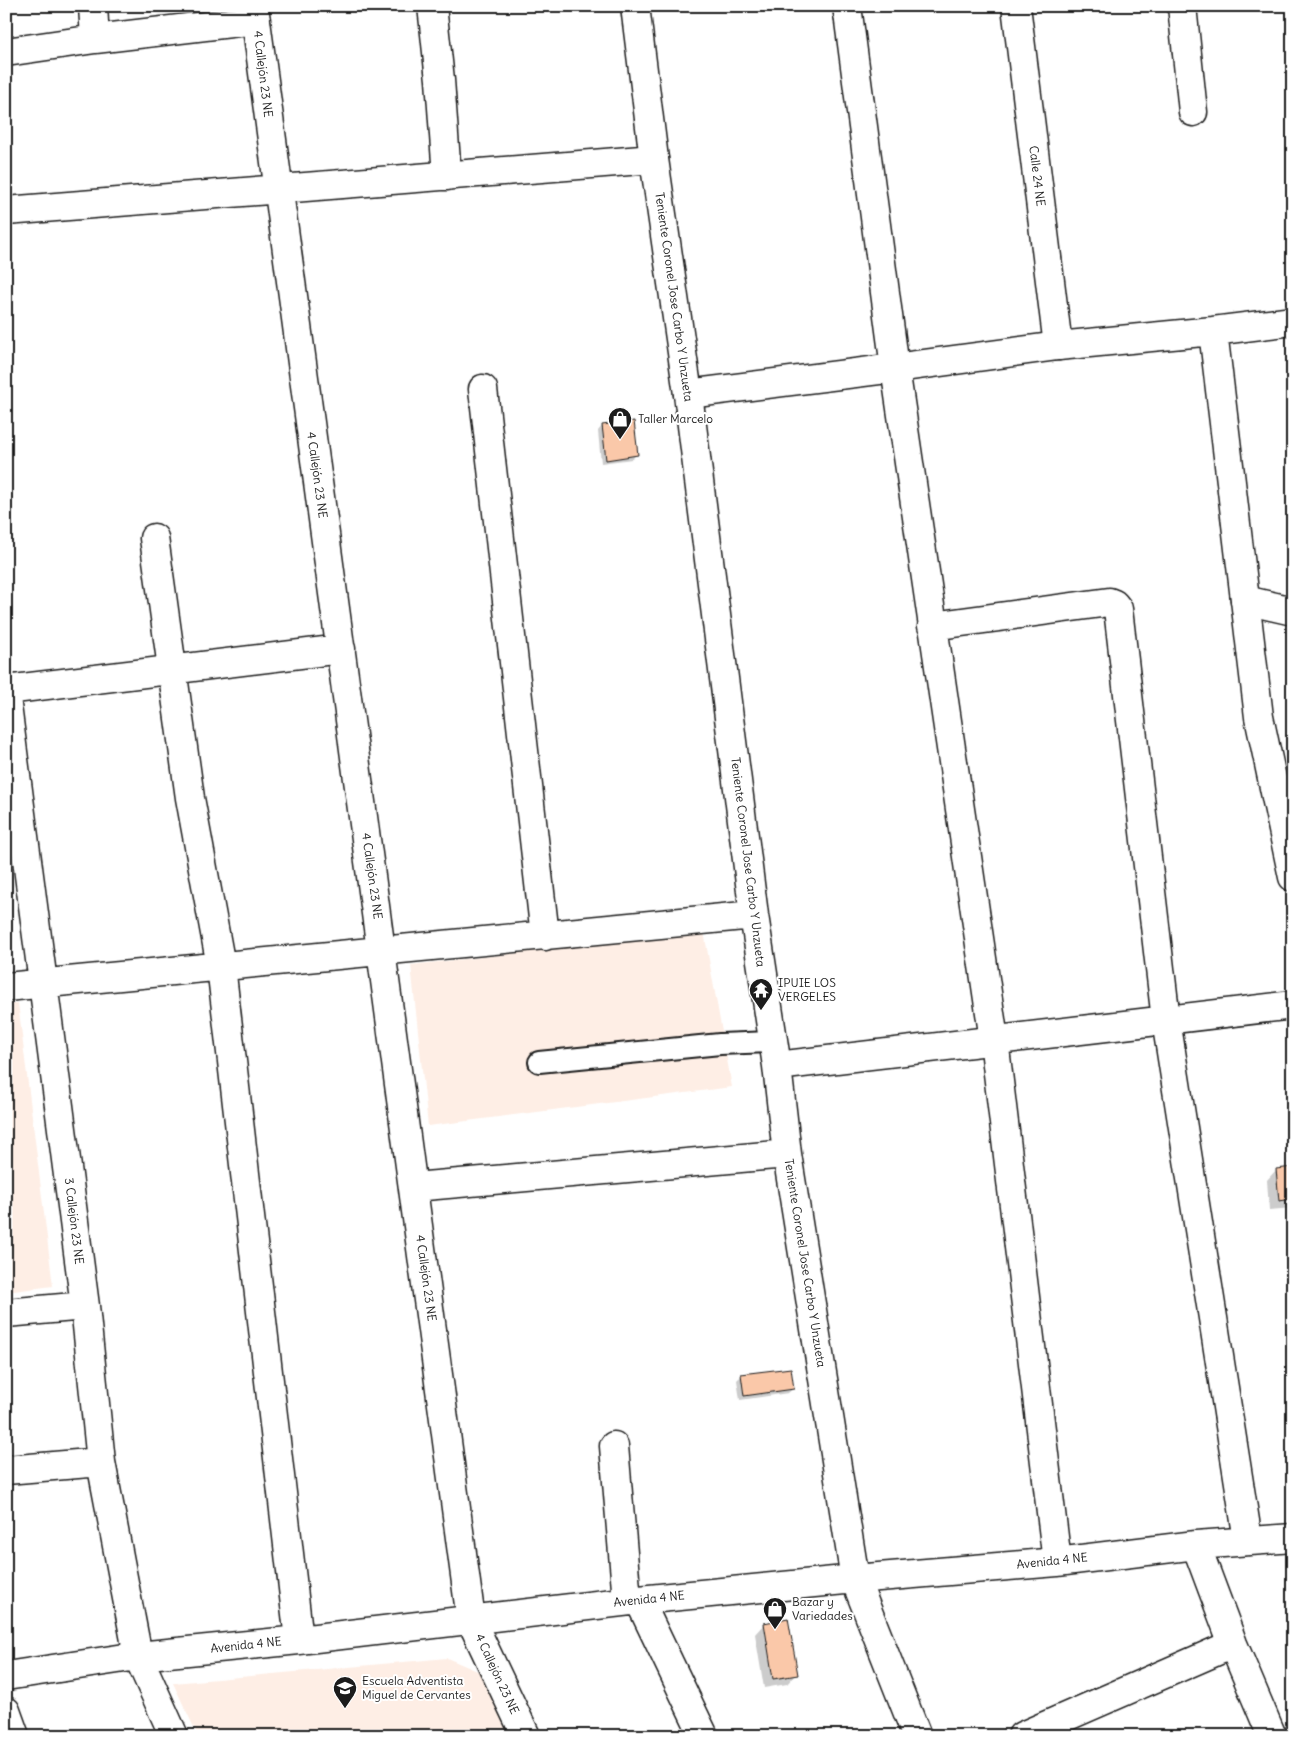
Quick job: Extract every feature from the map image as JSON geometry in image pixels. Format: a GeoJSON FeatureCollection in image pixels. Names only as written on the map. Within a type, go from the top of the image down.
{"type":"FeatureCollection","features":[{"type":"Feature","properties":{"kind":"street"},"geometry":{"type":"LineString","coordinates":[[93,6],[95,39]]}},
{"type":"Feature","properties":{"kind":"street"},"geometry":{"type":"LineString","coordinates":[[432,6],[447,176]]}},
{"type":"Feature","properties":{"kind":"street","name":"Teniente Coronel Jose Carbo Y Unzueta"},"geometry":{"type":"LineString","coordinates":[[635,6],[654,159],[688,394],[754,915],[775,1054],[787,1154],[855,1579],[917,1736]]}},
{"type":"Feature","properties":{"kind":"street"},"geometry":{"type":"LineString","coordinates":[[847,6],[895,368],[994,1040],[1057,1562]]}},
{"type":"Feature","properties":{"kind":"street","name":"Calle 24 NE"},"geometry":{"type":"LineString","coordinates":[[1016,6],[1058,346]]}},
{"type":"Feature","properties":{"kind":"street"},"geometry":{"type":"LineString","coordinates":[[1182,6],[1194,112]]}},
{"type":"Feature","properties":{"kind":"street"},"geometry":{"type":"LineString","coordinates":[[6,52],[255,13]]}},
{"type":"Feature","properties":{"kind":"street","name":"4 Callejón 23 NE"},"geometry":{"type":"LineString","coordinates":[[255,13],[471,1620],[526,1736]]}},
{"type":"Feature","properties":{"kind":"street"},"geometry":{"type":"LineString","coordinates":[[6,211],[654,159]]}},
{"type":"Feature","properties":{"kind":"street"},"geometry":{"type":"LineString","coordinates":[[688,394],[1058,346],[1293,321]]}},
{"type":"Feature","properties":{"kind":"street"},"geometry":{"type":"LineString","coordinates":[[1213,331],[1259,718],[1286,809],[1293,878]]}},
{"type":"Feature","properties":{"kind":"street"},"geometry":{"type":"LineString","coordinates":[[483,389],[545,936]]}},
{"type":"Feature","properties":{"kind":"street"},"geometry":{"type":"LineString","coordinates":[[154,538],[190,798],[221,966],[299,1640]]}},
{"type":"Feature","properties":{"kind":"street"},"geometry":{"type":"LineString","coordinates":[[1246,600],[1293,610]]}},
{"type":"Feature","properties":{"kind":"street"},"geometry":{"type":"LineString","coordinates":[[932,626],[1109,602],[1118,609],[1166,1020],[1248,1540]]}},
{"type":"Feature","properties":{"kind":"street"},"geometry":{"type":"LineString","coordinates":[[6,690],[341,649]]}},
{"type":"Feature","properties":{"kind":"street","name":"3 Callejón 23 NE"},"geometry":{"type":"LineString","coordinates":[[6,698],[85,1306],[101,1462],[138,1656],[174,1736]]}},
{"type":"Feature","properties":{"kind":"street"},"geometry":{"type":"LineString","coordinates":[[6,987],[754,915]]}},
{"type":"Feature","properties":{"kind":"street"},"geometry":{"type":"LineString","coordinates":[[775,1054],[994,1040],[1293,1005]]}},
{"type":"Feature","properties":{"kind":"street"},"geometry":{"type":"LineString","coordinates":[[414,1187],[787,1154]]}},
{"type":"Feature","properties":{"kind":"street"},"geometry":{"type":"LineString","coordinates":[[6,1313],[85,1306]]}},
{"type":"Feature","properties":{"kind":"street"},"geometry":{"type":"LineString","coordinates":[[614,1446],[633,1600],[704,1736]]}},
{"type":"Feature","properties":{"kind":"street"},"geometry":{"type":"LineString","coordinates":[[6,1470],[101,1462]]}},
{"type":"Feature","properties":{"kind":"street","name":"Avenida 4 NE"},"geometry":{"type":"LineString","coordinates":[[6,1676],[138,1656],[299,1640],[633,1600],[1057,1562],[1248,1540],[1293,1538]]}},
{"type":"Feature","properties":{"kind":"street"},"geometry":{"type":"LineString","coordinates":[[1196,1545],[1233,1644],[1272,1736]]}},
{"type":"Feature","properties":{"kind":"street"},"geometry":{"type":"LineString","coordinates":[[1022,1736],[1233,1644]]}},
{"type":"Feature","properties":{"kind":"street"},"geometry":{"type":"LineString","coordinates":[[6,1711],[16,1736]]}},
{"type":"Feature","properties":{"kind":"lane"},"geometry":{"type":"LineString","coordinates":[[539,1062],[720,1044],[775,1054]]}},
{"type":"Feature","properties":{"kind":"shaded area"},"geometry":{"type":"Polygon","coordinates":[[[704,932],[732,1087],[428,1126],[411,965],[704,932]]]}},
{"type":"Feature","properties":{"kind":"shaded area"},"geometry":{"type":"Polygon","coordinates":[[[18,1003],[53,1286],[6,1292],[6,1005],[18,1003]]]}},
{"type":"Feature","properties":{"kind":"shaded area","name":"Escuela Adventista Miguel de Cervantes"},"geometry":{"type":"Polygon","coordinates":[[[447,1658],[489,1676],[517,1736],[198,1736],[173,1683],[447,1658]]]}},
{"type":"Feature","properties":{"kind":"building","name":"Taller Marcelo"},"geometry":{"type":"Polygon","coordinates":[[[634,421],[638,455],[606,460],[602,425],[634,421]]]}},
{"type":"Feature","properties":{"kind":"building"},"geometry":{"type":"Polygon","coordinates":[[[1293,1167],[1293,1199],[1279,1201],[1276,1169],[1293,1167]]]}},
{"type":"Feature","properties":{"kind":"building"},"geometry":{"type":"Polygon","coordinates":[[[791,1368],[794,1389],[744,1396],[741,1374],[791,1368]]]}},
{"type":"Feature","properties":{"kind":"building"},"geometry":{"type":"Polygon","coordinates":[[[788,1618],[798,1675],[773,1679],[764,1623],[788,1618]]]}},
{"type":"Feature","properties":{"kind":"place","name":"Taller Marcelo"},"geometry":{"type":"Point","coordinates":[620,440]}},
{"type":"Feature","properties":{"kind":"place","name":"IPUIE LOS VERGELES"},"geometry":{"type":"Point","coordinates":[761,1011]}},
{"type":"Feature","properties":{"kind":"place","name":"Bazar y Variedades"},"geometry":{"type":"Point","coordinates":[775,1630]}},
{"type":"Feature","properties":{"kind":"place","name":"Escuela Adventista Miguel de Cervantes"},"geometry":{"type":"Point","coordinates":[345,1709]}}]}
